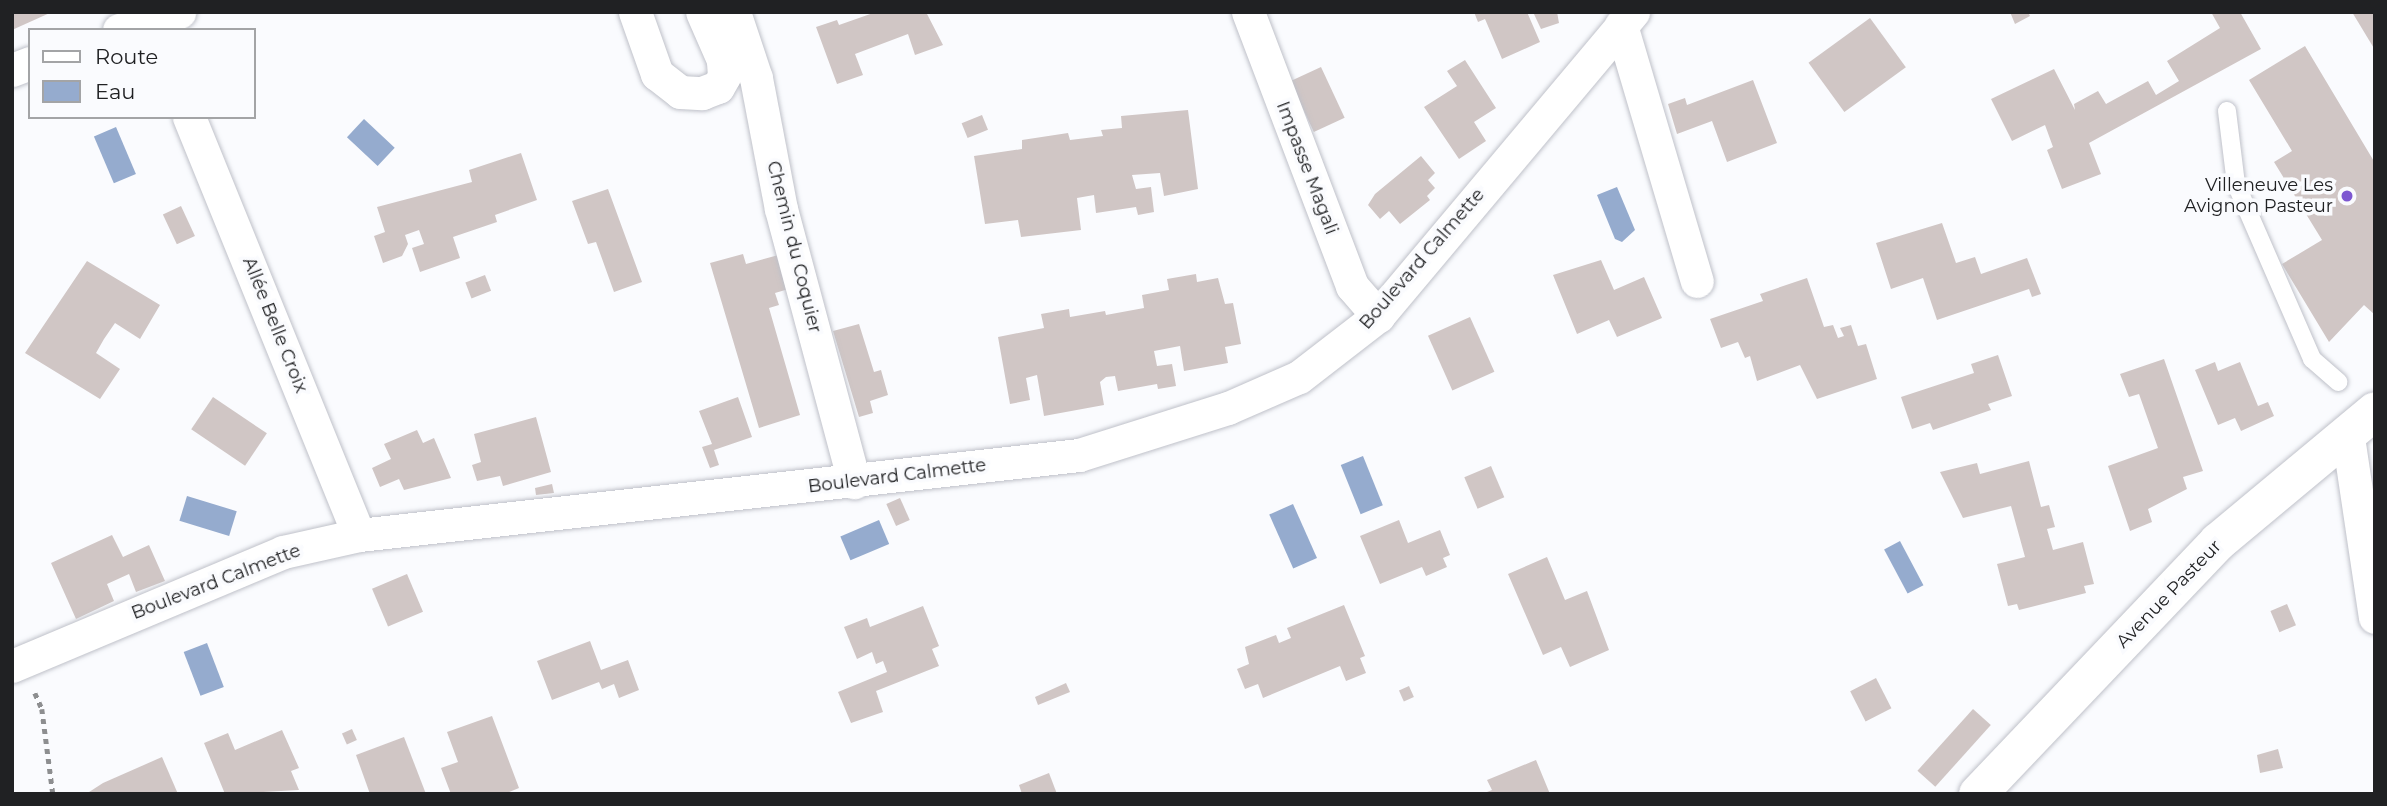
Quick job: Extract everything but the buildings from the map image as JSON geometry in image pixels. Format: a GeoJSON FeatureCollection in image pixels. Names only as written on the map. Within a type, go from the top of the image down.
{"type":"FeatureCollection","features":[{"type":"Feature","properties":{"kind":"street"},"geometry":{"type":"LineString","coordinates":[[635,12],[657,74],[680,92],[702,93],[718,87],[724,76],[723,60],[702,12]]}},
{"type":"Feature","properties":{"kind":"street","name":"Chemin du Coquier"},"geometry":{"type":"LineString","coordinates":[[734,12],[756,78],[781,209],[854,482]]}},
{"type":"Feature","properties":{"kind":"street","name":"Impasse Magali"},"geometry":{"type":"LineString","coordinates":[[1248,12],[1352,286],[1378,316]]}},
{"type":"Feature","properties":{"kind":"street"},"geometry":{"type":"LineString","coordinates":[[1627,18],[1697,281]]}},
{"type":"Feature","properties":{"kind":"street","name":"Boulevard Calmette"},"geometry":{"type":"LineString","coordinates":[[18,664],[283,552],[359,535],[1079,455],[1154,435],[1299,377],[1378,316],[1627,18]]}},
{"type":"Feature","properties":{"kind":"street","name":"Allée Belle Croix"},"geometry":{"type":"LineString","coordinates":[[190,119],[359,535]]}},
{"type":"Feature","properties":{"kind":"street","name":"Avenue Pasteur"},"geometry":{"type":"LineString","coordinates":[[1978,794],[2218,542],[2297,473],[2348,436],[2375,411]]}},
{"type":"Feature","properties":{"kind":"street"},"geometry":{"type":"LineString","coordinates":[[2348,436],[2375,617]]}},
{"type":"Feature","properties":{"kind":"lane"},"geometry":{"type":"LineString","coordinates":[[2227,111],[2236,184],[2312,359],[2338,382]]}},
{"type":"Feature","properties":{"kind":"path"},"geometry":{"type":"LineString","coordinates":[[18,664],[42,709],[53,794]]}},
{"type":"Feature","properties":{"kind":"water"},"geometry":{"type":"Polygon","coordinates":[[[364,119],[395,148],[378,166],[347,137],[364,119]]]}},
{"type":"Feature","properties":{"kind":"water"},"geometry":{"type":"Polygon","coordinates":[[[116,127],[136,174],[114,183],[94,136],[116,127]]]}},
{"type":"Feature","properties":{"kind":"water"},"geometry":{"type":"Polygon","coordinates":[[[1617,187],[1635,230],[1622,242],[1615,239],[1597,195],[1617,187]]]}},
{"type":"Feature","properties":{"kind":"water"},"geometry":{"type":"Polygon","coordinates":[[[1363,456],[1383,505],[1361,514],[1341,465],[1363,456]]]}},
{"type":"Feature","properties":{"kind":"water"},"geometry":{"type":"Polygon","coordinates":[[[187,496],[237,511],[229,536],[179,521],[187,496]]]}},
{"type":"Feature","properties":{"kind":"water"},"geometry":{"type":"Polygon","coordinates":[[[1293,504],[1317,558],[1293,568],[1269,515],[1293,504]]]}},
{"type":"Feature","properties":{"kind":"water"},"geometry":{"type":"Polygon","coordinates":[[[879,520],[889,544],[850,560],[840,536],[879,520]]]}},
{"type":"Feature","properties":{"kind":"water"},"geometry":{"type":"Polygon","coordinates":[[[1900,541],[1923,585],[1908,594],[1884,549],[1900,541]]]}},
{"type":"Feature","properties":{"kind":"water"},"geometry":{"type":"Polygon","coordinates":[[[207,643],[224,687],[201,696],[184,652],[207,643]]]}},
{"type":"Feature","properties":{"kind":"place","name":"Villeneuve Les Avignon Pasteur"},"geometry":{"type":"Point","coordinates":[2347,196]}}]}
